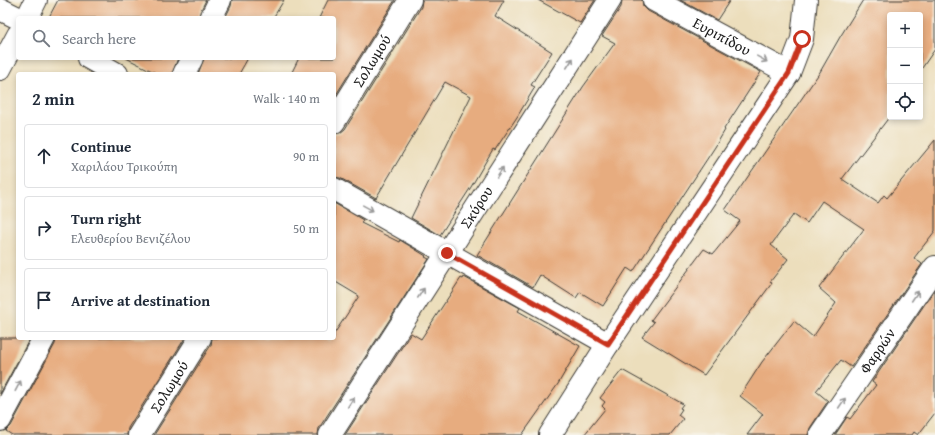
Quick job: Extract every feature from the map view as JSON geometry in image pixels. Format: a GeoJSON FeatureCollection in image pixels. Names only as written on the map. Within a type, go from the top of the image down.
{"type":"FeatureCollection","features":[{"type":"Feature","properties":{"kind":"street"},"geometry":{"type":"LineString","coordinates":[[28,16],[36,0]]}},
{"type":"Feature","properties":{"kind":"street"},"geometry":{"type":"LineString","coordinates":[[212,16],[220,0]]}},
{"type":"Feature","properties":{"kind":"street","name":"Σολωμού"},"geometry":{"type":"LineString","coordinates":[[336,119],[410,0]]}},
{"type":"Feature","properties":{"kind":"street","name":"Σκύρου"},"geometry":{"type":"LineString","coordinates":[[330,435],[610,0]]}},
{"type":"Feature","properties":{"kind":"street","name":"Ευριπίδου"},"geometry":{"type":"LineString","coordinates":[[654,0],[789,73]]}},
{"type":"Feature","properties":{"kind":"street"},"geometry":{"type":"LineString","coordinates":[[550,435],[608,344],[789,73],[802,39],[806,0]]}},
{"type":"Feature","properties":{"kind":"street"},"geometry":{"type":"LineString","coordinates":[[0,8],[16,17]]}},
{"type":"Feature","properties":{"kind":"street"},"geometry":{"type":"LineString","coordinates":[[0,69],[16,39]]}},
{"type":"Feature","properties":{"kind":"street"},"geometry":{"type":"LineString","coordinates":[[92,60],[114,72]]}},
{"type":"Feature","properties":{"kind":"street"},"geometry":{"type":"LineString","coordinates":[[185,72],[191,60]]}},
{"type":"Feature","properties":{"kind":"street"},"geometry":{"type":"LineString","coordinates":[[336,190],[608,344]]}},
{"type":"Feature","properties":{"kind":"street","name":"Φαρρών"},"geometry":{"type":"LineString","coordinates":[[820,435],[935,267]]}},
{"type":"Feature","properties":{"kind":"street"},"geometry":{"type":"LineString","coordinates":[[0,420],[43,340]]}},
{"type":"Feature","properties":{"kind":"street","name":"Σολωμού"},"geometry":{"type":"LineString","coordinates":[[139,435],[199,340]]}},
{"type":"Feature","properties":{"kind":"building"},"geometry":{"type":"Polygon","coordinates":[[[58,0],[206,0],[199,16],[50,16],[58,0]]]}},
{"type":"Feature","properties":{"kind":"building"},"geometry":{"type":"Polygon","coordinates":[[[232,0],[284,0],[274,16],[226,16],[232,0]]]}},
{"type":"Feature","properties":{"kind":"building"},"geometry":{"type":"Polygon","coordinates":[[[328,0],[395,0],[336,95],[336,72],[292,72],[298,60],[336,60],[336,16],[320,16],[328,0]]]}},
{"type":"Feature","properties":{"kind":"building"},"geometry":{"type":"Polygon","coordinates":[[[422,0],[504,0],[495,16],[552,52],[531,85],[535,87],[517,117],[495,150],[493,149],[471,187],[440,235],[411,218],[471,96],[445,82],[376,198],[340,178],[336,177],[336,134],[340,133],[345,129],[421,7],[422,0]]]}},
{"type":"Feature","properties":{"kind":"building"},"geometry":{"type":"Polygon","coordinates":[[[538,0],[595,0],[580,23],[538,0]]]}},
{"type":"Feature","properties":{"kind":"building"},"geometry":{"type":"Polygon","coordinates":[[[622,0],[642,0],[643,6],[648,11],[761,72],[724,129],[725,130],[715,147],[633,272],[627,268],[603,306],[580,292],[576,298],[540,275],[533,287],[477,255],[583,87],[615,43],[602,36],[621,7],[622,0]]]}},
{"type":"Feature","properties":{"kind":"building"},"geometry":{"type":"Polygon","coordinates":[[[680,0],[730,0],[717,20],[680,0]]]}},
{"type":"Feature","properties":{"kind":"building"},"geometry":{"type":"Polygon","coordinates":[[[863,0],[935,0],[935,49],[923,67],[923,12],[887,12],[887,120],[842,179],[878,203],[884,195],[887,198],[935,140],[935,231],[914,258],[922,264],[851,367],[841,360],[816,391],[828,401],[810,428],[808,435],[747,435],[763,414],[740,396],[762,362],[794,321],[813,337],[836,303],[819,288],[864,229],[822,201],[807,223],[794,214],[771,245],[788,259],[704,375],[642,337],[654,322],[651,320],[704,249],[713,254],[740,221],[725,210],[820,72],[863,0]]]}},
{"type":"Feature","properties":{"kind":"building"},"geometry":{"type":"Polygon","coordinates":[[[130,60],[177,60],[173,72],[154,72],[130,60]]]}},
{"type":"Feature","properties":{"kind":"building"},"geometry":{"type":"Polygon","coordinates":[[[203,60],[247,60],[240,72],[199,72],[203,60]]]}},
{"type":"Feature","properties":{"kind":"building"},"geometry":{"type":"Polygon","coordinates":[[[336,204],[363,220],[361,223],[399,242],[400,240],[429,259],[319,428],[318,435],[154,435],[211,345],[212,340],[326,340],[329,342],[330,340],[336,340],[336,331],[359,296],[336,282],[336,204]]]}},
{"type":"Feature","properties":{"kind":"building"},"geometry":{"type":"Polygon","coordinates":[[[464,277],[520,308],[518,311],[580,346],[558,384],[522,435],[345,435],[411,333],[421,339],[461,278],[463,279],[464,277]]]}},
{"type":"Feature","properties":{"kind":"building"},"geometry":{"type":"Polygon","coordinates":[[[935,289],[935,413],[918,435],[914,432],[912,435],[835,435],[847,417],[850,419],[876,385],[872,382],[935,289]]]}},
{"type":"Feature","properties":{"kind":"building"},"geometry":{"type":"Polygon","coordinates":[[[0,338],[29,340],[0,394],[0,338]]]}},
{"type":"Feature","properties":{"kind":"building"},"geometry":{"type":"Polygon","coordinates":[[[56,340],[184,340],[128,428],[127,435],[12,435],[6,431],[11,426],[55,344],[56,340]]]}},
{"type":"Feature","properties":{"kind":"building"},"geometry":{"type":"Polygon","coordinates":[[[622,370],[683,404],[678,415],[683,419],[670,435],[584,435],[605,409],[602,406],[605,402],[600,398],[622,370]]]}},
{"type":"Feature","properties":{"kind":"route"},"geometry":{"type":"LineString","coordinates":[[447,253],[608,344],[789,73],[802,39]]}}]}
